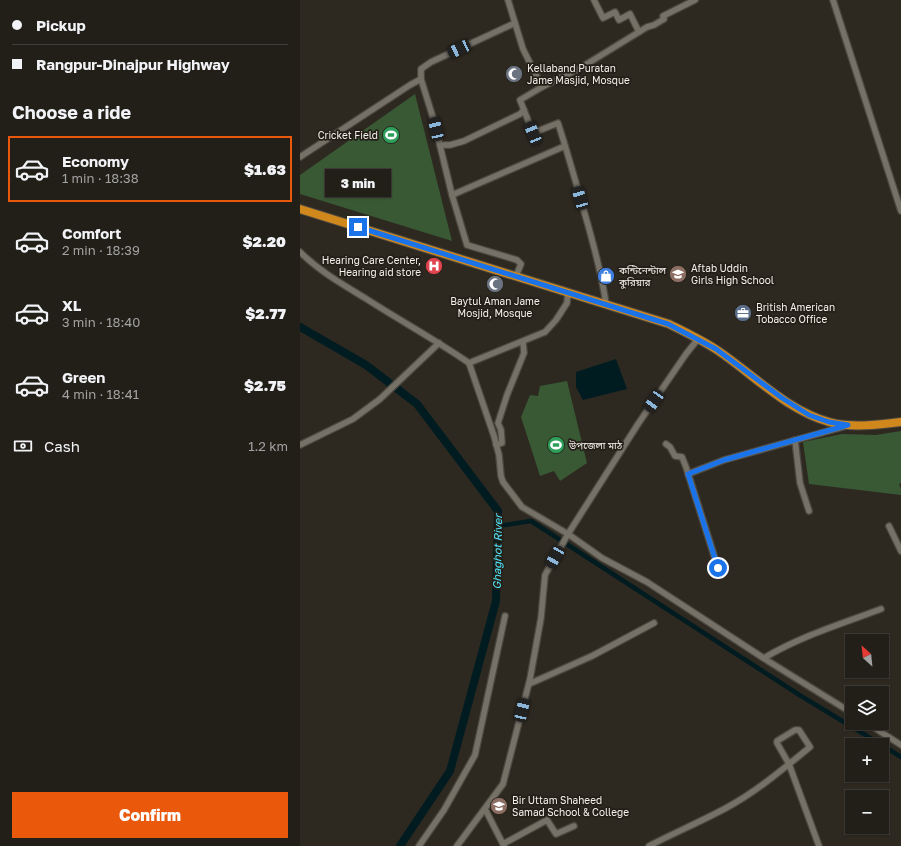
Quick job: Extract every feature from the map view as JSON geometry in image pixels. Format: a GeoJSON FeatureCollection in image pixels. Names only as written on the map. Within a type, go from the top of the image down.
{"type":"FeatureCollection","features":[{"type":"Feature","properties":{"kind":"highway"},"geometry":{"type":"LineString","coordinates":[[300,209],[668,324],[716,349],[782,398],[809,415],[829,422],[848,425],[876,425],[901,422]]}},
{"type":"Feature","properties":{"kind":"street"},"geometry":{"type":"LineString","coordinates":[[508,0],[523,49],[542,87]]}},
{"type":"Feature","properties":{"kind":"street"},"geometry":{"type":"LineString","coordinates":[[594,0],[603,18],[615,12],[619,20],[630,14],[639,32]]}},
{"type":"Feature","properties":{"kind":"street"},"geometry":{"type":"LineString","coordinates":[[606,304],[596,257],[558,123],[533,133],[520,100],[582,66],[647,27],[654,25],[664,19],[663,16],[695,0]]}},
{"type":"Feature","properties":{"kind":"street"},"geometry":{"type":"LineString","coordinates":[[833,0],[901,211]]}},
{"type":"Feature","properties":{"kind":"street"},"geometry":{"type":"LineString","coordinates":[[515,22],[431,62],[421,69],[421,79],[434,121],[452,195],[467,244],[517,260],[521,264],[516,276]]}},
{"type":"Feature","properties":{"kind":"street"},"geometry":{"type":"LineString","coordinates":[[300,156],[421,79]]}},
{"type":"Feature","properties":{"kind":"street"},"geometry":{"type":"LineString","coordinates":[[440,145],[450,145],[464,141],[520,114],[524,110]]}},
{"type":"Feature","properties":{"kind":"street"},"geometry":{"type":"LineString","coordinates":[[452,195],[565,146]]}},
{"type":"Feature","properties":{"kind":"street"},"geometry":{"type":"LineString","coordinates":[[300,252],[313,265],[469,363],[499,455],[503,482],[522,507],[602,558],[646,582],[845,709]]}},
{"type":"Feature","properties":{"kind":"street"},"geometry":{"type":"LineString","coordinates":[[469,363],[545,332],[556,320],[567,303],[568,292]]}},
{"type":"Feature","properties":{"kind":"street"},"geometry":{"type":"LineString","coordinates":[[457,846],[503,784],[529,684],[541,618],[545,575],[567,535],[638,424],[698,339]]}},
{"type":"Feature","properties":{"kind":"street"},"geometry":{"type":"LineString","coordinates":[[496,445],[502,443],[501,430],[498,423],[507,395],[524,353],[523,342]]}},
{"type":"Feature","properties":{"kind":"street"},"geometry":{"type":"LineString","coordinates":[[300,445],[353,419],[380,399],[439,343]]}},
{"type":"Feature","properties":{"kind":"street"},"geometry":{"type":"LineString","coordinates":[[688,474],[724,460],[848,425]]}},
{"type":"Feature","properties":{"kind":"street"},"geometry":{"type":"LineString","coordinates":[[795,440],[800,483],[809,511]]}},
{"type":"Feature","properties":{"kind":"street"},"geometry":{"type":"LineString","coordinates":[[666,444],[675,456],[682,457],[718,568]]}},
{"type":"Feature","properties":{"kind":"street"},"geometry":{"type":"LineString","coordinates":[[889,526],[901,551]]}},
{"type":"Feature","properties":{"kind":"street"},"geometry":{"type":"LineString","coordinates":[[894,537],[901,534]]}},
{"type":"Feature","properties":{"kind":"street"},"geometry":{"type":"LineString","coordinates":[[764,658],[807,636],[881,610]]}},
{"type":"Feature","properties":{"kind":"street"},"geometry":{"type":"LineString","coordinates":[[419,846],[444,810],[475,755],[505,616]]}},
{"type":"Feature","properties":{"kind":"street"},"geometry":{"type":"LineString","coordinates":[[529,684],[592,656],[654,623]]}},
{"type":"Feature","properties":{"kind":"street"},"geometry":{"type":"LineString","coordinates":[[648,846],[726,808],[747,795],[789,764],[810,748],[799,730],[795,730],[778,740],[778,743],[789,764],[819,846]]}},
{"type":"Feature","properties":{"kind":"street"},"geometry":{"type":"LineString","coordinates":[[878,730],[901,745]]}},
{"type":"Feature","properties":{"kind":"street"},"geometry":{"type":"LineString","coordinates":[[485,809],[503,845],[547,820],[556,834],[574,826]]}},
{"type":"Feature","properties":{"kind":"green space","name":"Cricket Field"},"geometry":{"type":"Polygon","coordinates":[[[415,94],[452,241],[300,194],[300,175],[415,94]]]}},
{"type":"Feature","properties":{"kind":"green space","name":"উপজেলা মাঠ"},"geometry":{"type":"Polygon","coordinates":[[[567,381],[587,463],[560,481],[554,471],[540,476],[521,417],[530,395],[538,396],[540,386],[567,381]]]}},
{"type":"Feature","properties":{"kind":"green space"},"geometry":{"type":"Polygon","coordinates":[[[901,431],[901,483],[899,484],[901,495],[809,484],[803,442],[842,434],[876,435],[901,431]]]}},
{"type":"Feature","properties":{"kind":"water"},"geometry":{"type":"Polygon","coordinates":[[[616,359],[627,389],[583,400],[576,387],[576,372],[616,359]]]}},
{"type":"Feature","properties":{"kind":"waterway","name":"Ghaghot River"},"geometry":{"type":"LineString","coordinates":[[300,327],[366,365],[417,404],[498,511],[496,601],[450,771],[400,846]]}},
{"type":"Feature","properties":{"kind":"waterway"},"geometry":{"type":"LineString","coordinates":[[498,526],[531,521],[801,696],[870,738]]}},
{"type":"Feature","properties":{"kind":"waterway"},"geometry":{"type":"LineString","coordinates":[[889,749],[901,757]]}},
{"type":"Feature","properties":{"kind":"place","name":"Kellaband Puratan Jame Masjid, Mosque"},"geometry":{"type":"Point","coordinates":[514,74]}},
{"type":"Feature","properties":{"kind":"place","name":"Cricket Field"},"geometry":{"type":"Point","coordinates":[391,135]}},
{"type":"Feature","properties":{"kind":"place","name":"Hearing Care Center, Hearing aid store"},"geometry":{"type":"Point","coordinates":[434,266]}},
{"type":"Feature","properties":{"kind":"place","name":"Aftab Uddin Girls High School"},"geometry":{"type":"Point","coordinates":[678,274]}},
{"type":"Feature","properties":{"kind":"place","name":"কন্টিনেন্টাল কুরিয়ার"},"geometry":{"type":"Point","coordinates":[606,276]}},
{"type":"Feature","properties":{"kind":"place","name":"Baytul Aman Jame Mosjid, Mosque"},"geometry":{"type":"Point","coordinates":[495,284]}},
{"type":"Feature","properties":{"kind":"place","name":"British American Tobacco Office"},"geometry":{"type":"Point","coordinates":[743,313]}},
{"type":"Feature","properties":{"kind":"place","name":"উপজেলা মাঠ"},"geometry":{"type":"Point","coordinates":[556,445]}},
{"type":"Feature","properties":{"kind":"place","name":"Bir Uttam Shaheed Samad School & College"},"geometry":{"type":"Point","coordinates":[499,806]}},
{"type":"Feature","properties":{"kind":"route"},"geometry":{"type":"LineString","coordinates":[[358,227],[668,324],[716,349],[782,398],[809,415],[829,422],[848,425],[724,460],[688,474],[718,568]]}}]}
